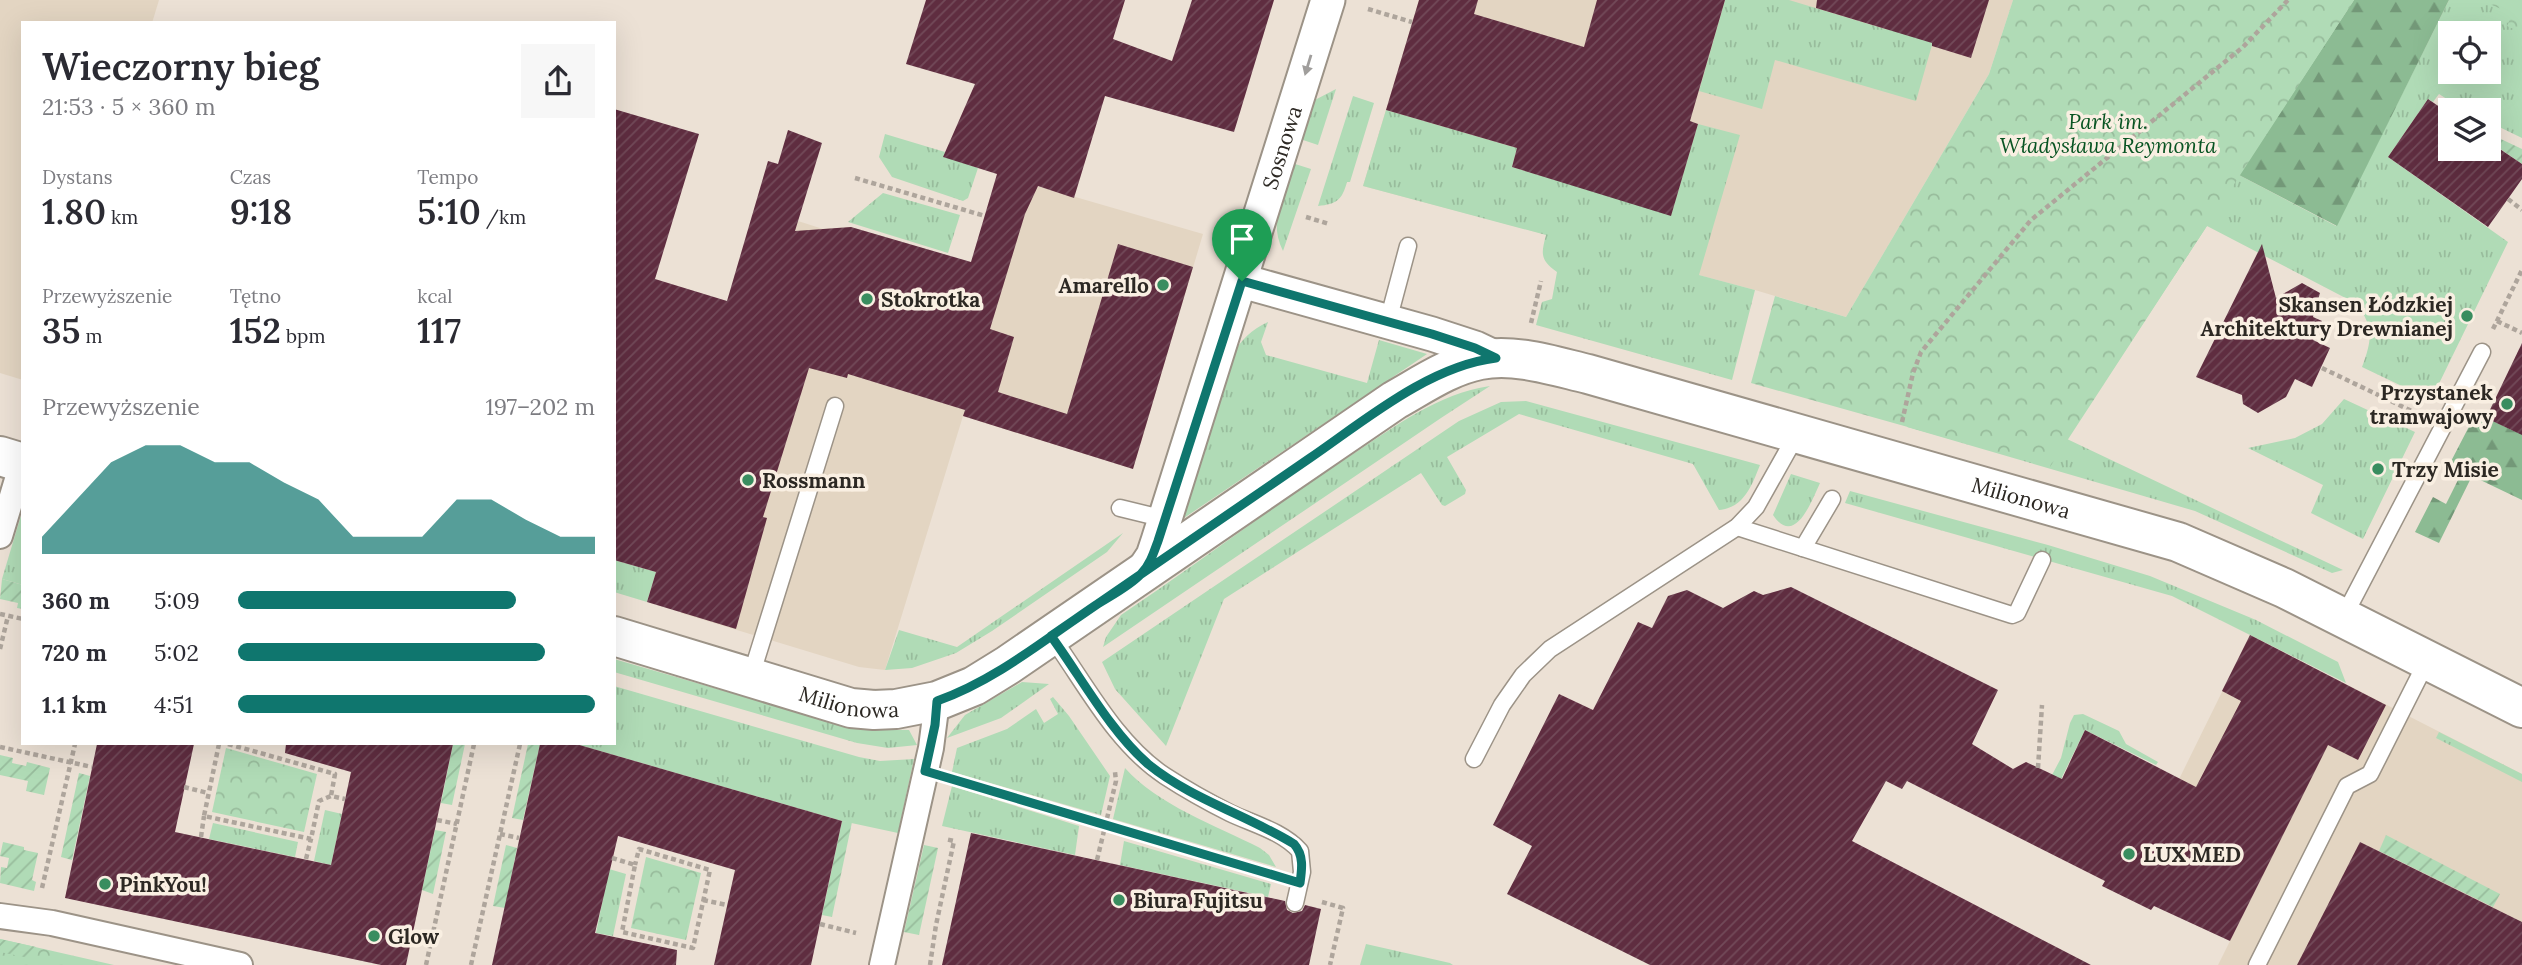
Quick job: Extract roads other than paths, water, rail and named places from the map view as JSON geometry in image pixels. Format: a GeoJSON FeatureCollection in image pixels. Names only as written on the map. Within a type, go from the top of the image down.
{"type":"FeatureCollection","features":[{"type":"Feature","properties":{"kind":"street","name":"Sosnowa"},"geometry":{"type":"LineString","coordinates":[[1142,574],[1153,556],[1165,519],[1242,281],[1328,0]]}},
{"type":"Feature","properties":{"kind":"street","name":"Milionowa"},"geometry":{"type":"LineString","coordinates":[[1242,281],[1388,321],[1475,348],[1496,358]]}},
{"type":"Feature","properties":{"kind":"street","name":"Milionowa"},"geometry":{"type":"LineString","coordinates":[[616,637],[851,708],[895,709],[937,701],[974,686],[1051,636],[1395,400],[1447,372],[1479,360],[1511,358],[1575,371],[2164,537],[2226,562],[2522,708]]}},
{"type":"Feature","properties":{"kind":"street"},"geometry":{"type":"LineString","coordinates":[[0,536],[15,461]]}},
{"type":"Feature","properties":{"kind":"street"},"geometry":{"type":"LineString","coordinates":[[882,965],[935,725],[937,701]]}},
{"type":"Feature","properties":{"kind":"street"},"geometry":{"type":"LineString","coordinates":[[0,916],[35,920],[240,965]]}},
{"type":"Feature","properties":{"kind":"lane"},"geometry":{"type":"LineString","coordinates":[[1388,321],[1408,246]]}},
{"type":"Feature","properties":{"kind":"lane"},"geometry":{"type":"LineString","coordinates":[[2343,618],[2482,352]]}},
{"type":"Feature","properties":{"kind":"lane"},"geometry":{"type":"LineString","coordinates":[[751,677],[835,406]]}},
{"type":"Feature","properties":{"kind":"lane"},"geometry":{"type":"LineString","coordinates":[[1474,759],[1502,705],[1523,675],[1550,649],[1578,628],[1737,527],[1756,508],[1797,433]]}},
{"type":"Feature","properties":{"kind":"lane"},"geometry":{"type":"LineString","coordinates":[[1803,548],[1832,499]]}},
{"type":"Feature","properties":{"kind":"lane"},"geometry":{"type":"LineString","coordinates":[[1120,508],[1165,519]]}},
{"type":"Feature","properties":{"kind":"lane"},"geometry":{"type":"LineString","coordinates":[[1737,527],[2012,615],[2018,609],[2042,560]]}},
{"type":"Feature","properties":{"kind":"lane"},"geometry":{"type":"LineString","coordinates":[[1051,636],[1109,719],[1150,765],[1192,792],[1294,844],[1300,851],[1301,861],[1300,883],[1295,903]]}},
{"type":"Feature","properties":{"kind":"lane"},"geometry":{"type":"LineString","coordinates":[[2257,965],[2347,786],[2370,774],[2427,660]]}},
{"type":"Feature","properties":{"kind":"place","name":"Amarello"},"geometry":{"type":"Point","coordinates":[1163,285]}},
{"type":"Feature","properties":{"kind":"place","name":"Stokrotka"},"geometry":{"type":"Point","coordinates":[867,299]}},
{"type":"Feature","properties":{"kind":"place","name":"Skansen Łódzkiej Architektury Drewnianej"},"geometry":{"type":"Point","coordinates":[2467,316]}},
{"type":"Feature","properties":{"kind":"place","name":"Przystanek tramwajowy"},"geometry":{"type":"Point","coordinates":[2507,404]}},
{"type":"Feature","properties":{"kind":"place","name":"Trzy Misie"},"geometry":{"type":"Point","coordinates":[2378,469]}},
{"type":"Feature","properties":{"kind":"place","name":"Rossmann"},"geometry":{"type":"Point","coordinates":[748,480]}},
{"type":"Feature","properties":{"kind":"place","name":"LUX MED"},"geometry":{"type":"Point","coordinates":[2129,854]}},
{"type":"Feature","properties":{"kind":"place","name":"PinkYou!"},"geometry":{"type":"Point","coordinates":[105,884]}},
{"type":"Feature","properties":{"kind":"place","name":"Biura Fujitsu"},"geometry":{"type":"Point","coordinates":[1119,900]}},
{"type":"Feature","properties":{"kind":"place","name":"Glow"},"geometry":{"type":"Point","coordinates":[374,936]}},
{"type":"Feature","properties":{"kind":"park label","name":"Park im. Władysława Reymonta"},"geometry":{"type":"Point","coordinates":[2108,133]}}]}
